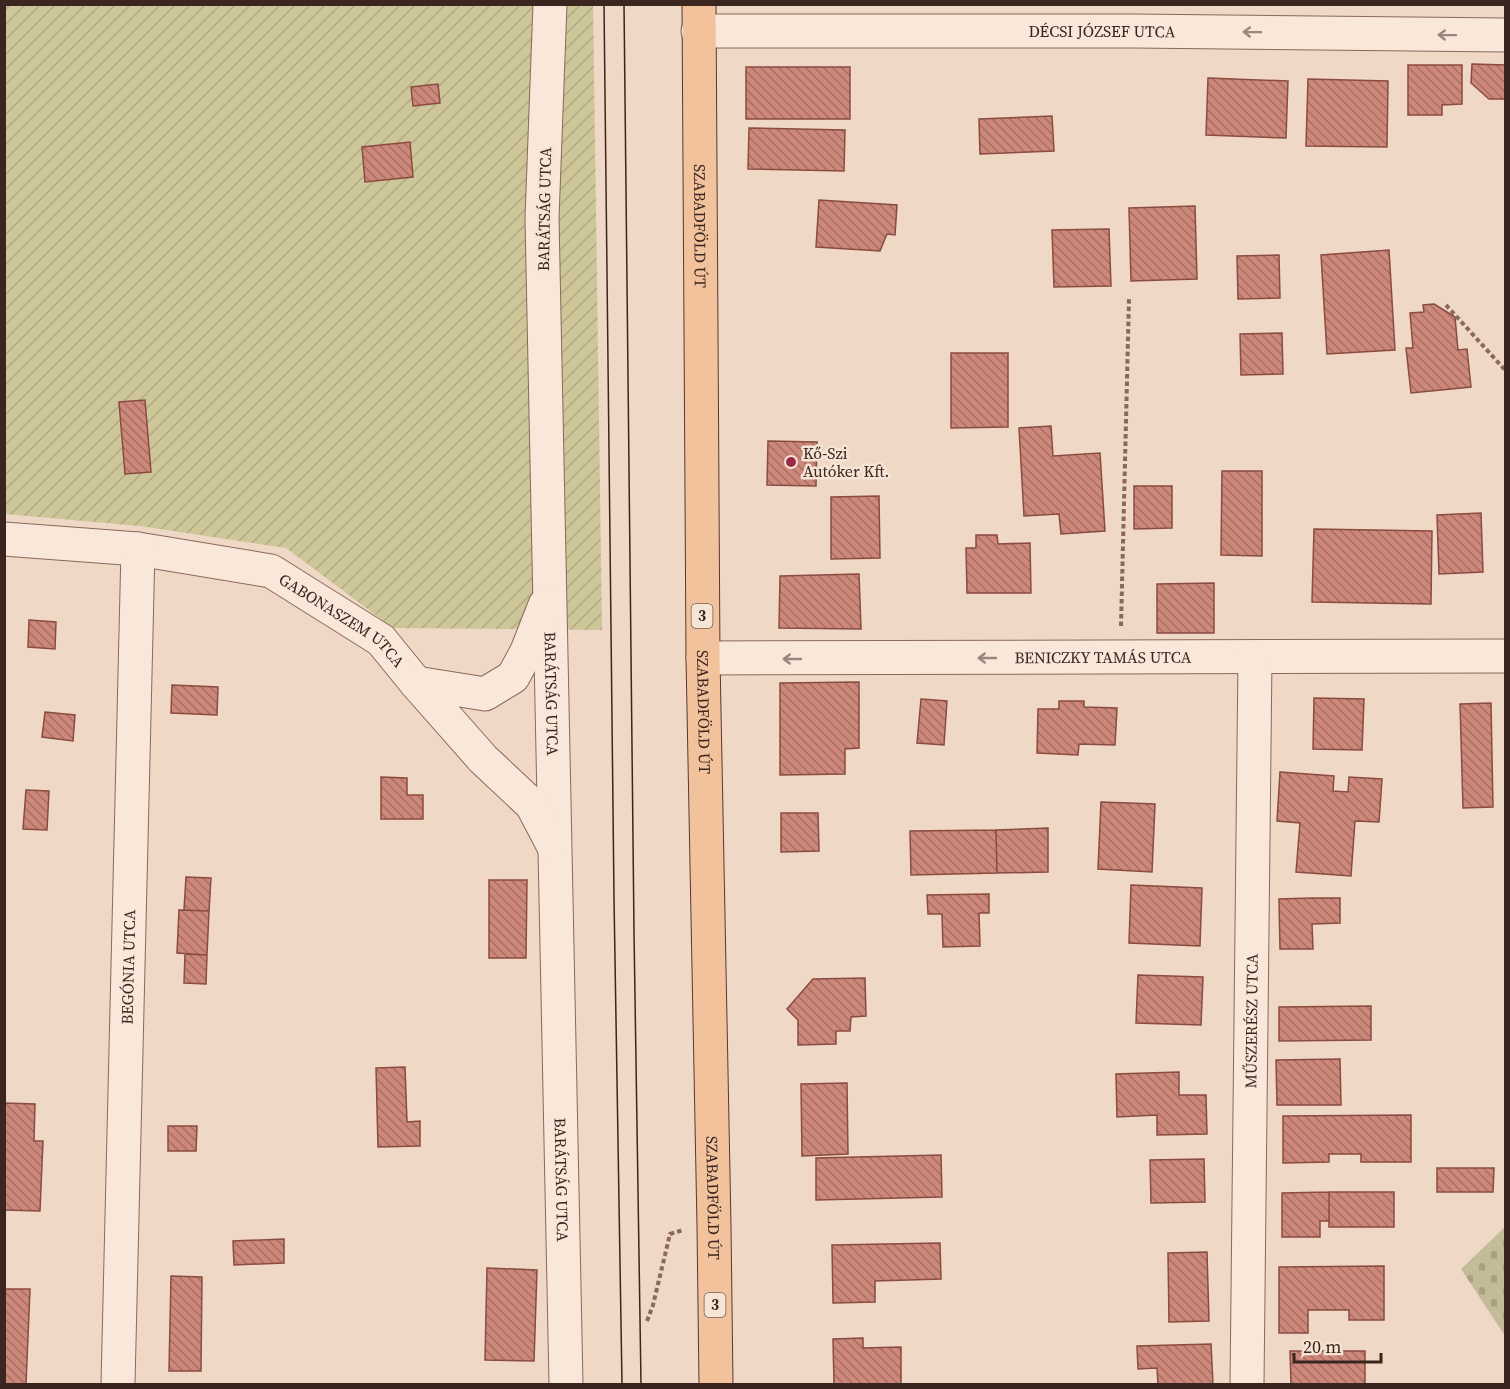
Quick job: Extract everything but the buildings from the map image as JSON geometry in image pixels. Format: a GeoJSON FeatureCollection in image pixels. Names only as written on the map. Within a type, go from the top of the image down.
{"type":"FeatureCollection","features":[{"type":"Feature","properties":{"kind":"main road","name":"SZABADFÖLD ÚT"},"geometry":{"type":"LineString","coordinates":[[698,18],[703,658],[716,1384]]}},
{"type":"Feature","properties":{"kind":"street","name":"BARÁTSÁG UTCA"},"geometry":{"type":"LineString","coordinates":[[550,4],[542,219],[566,1384]]}},
{"type":"Feature","properties":{"kind":"street","name":"DÉCSI JÓZSEF UTCA"},"geometry":{"type":"LineString","coordinates":[[698,18],[1136,18],[1506,35]]}},
{"type":"Feature","properties":{"kind":"street","name":"GABONASZEM UTCA"},"geometry":{"type":"LineString","coordinates":[[4,538],[138,549],[271,571],[381,640],[483,759],[532,805],[556,851]]}},
{"type":"Feature","properties":{"kind":"street","name":"BEGÓNIA UTCA"},"geometry":{"type":"LineString","coordinates":[[118,1384],[138,549]]}},
{"type":"Feature","properties":{"kind":"street"},"geometry":{"type":"LineString","coordinates":[[416,683],[485,694],[513,677],[527,651],[550,590]]}},
{"type":"Feature","properties":{"kind":"street","name":"BENICZKY TAMÁS UTCA"},"geometry":{"type":"LineString","coordinates":[[703,658],[1506,656]]}},
{"type":"Feature","properties":{"kind":"street","name":"MŰSZERÉSZ UTCA"},"geometry":{"type":"LineString","coordinates":[[1247,1384],[1255,657]]}},
{"type":"Feature","properties":{"kind":"path"},"geometry":{"type":"LineString","coordinates":[[1121,657],[1129,298]]}},
{"type":"Feature","properties":{"kind":"path"},"geometry":{"type":"LineString","coordinates":[[1446,305],[1506,371]]}},
{"type":"Feature","properties":{"kind":"path"},"geometry":{"type":"LineString","coordinates":[[647,1321],[670,1234],[686,1228]]}},
{"type":"Feature","properties":{"kind":"green space"},"geometry":{"type":"Polygon","coordinates":[[[1505,1227],[1505,1336],[1461,1269],[1505,1227]]]}},
{"type":"Feature","properties":{"kind":"shaded area"},"geometry":{"type":"Polygon","coordinates":[[[4,5],[593,5],[602,630],[393,628],[286,548],[140,526],[5,514],[4,5]]]}},
{"type":"Feature","properties":{"kind":"tram line"},"geometry":{"type":"LineString","coordinates":[[604,4],[622,1384]]}},
{"type":"Feature","properties":{"kind":"tram line"},"geometry":{"type":"LineString","coordinates":[[624,4],[641,1384]]}},
{"type":"Feature","properties":{"kind":"place","name":"Kő-Szi Autóker Kft."},"geometry":{"type":"Point","coordinates":[791,462]}}]}
